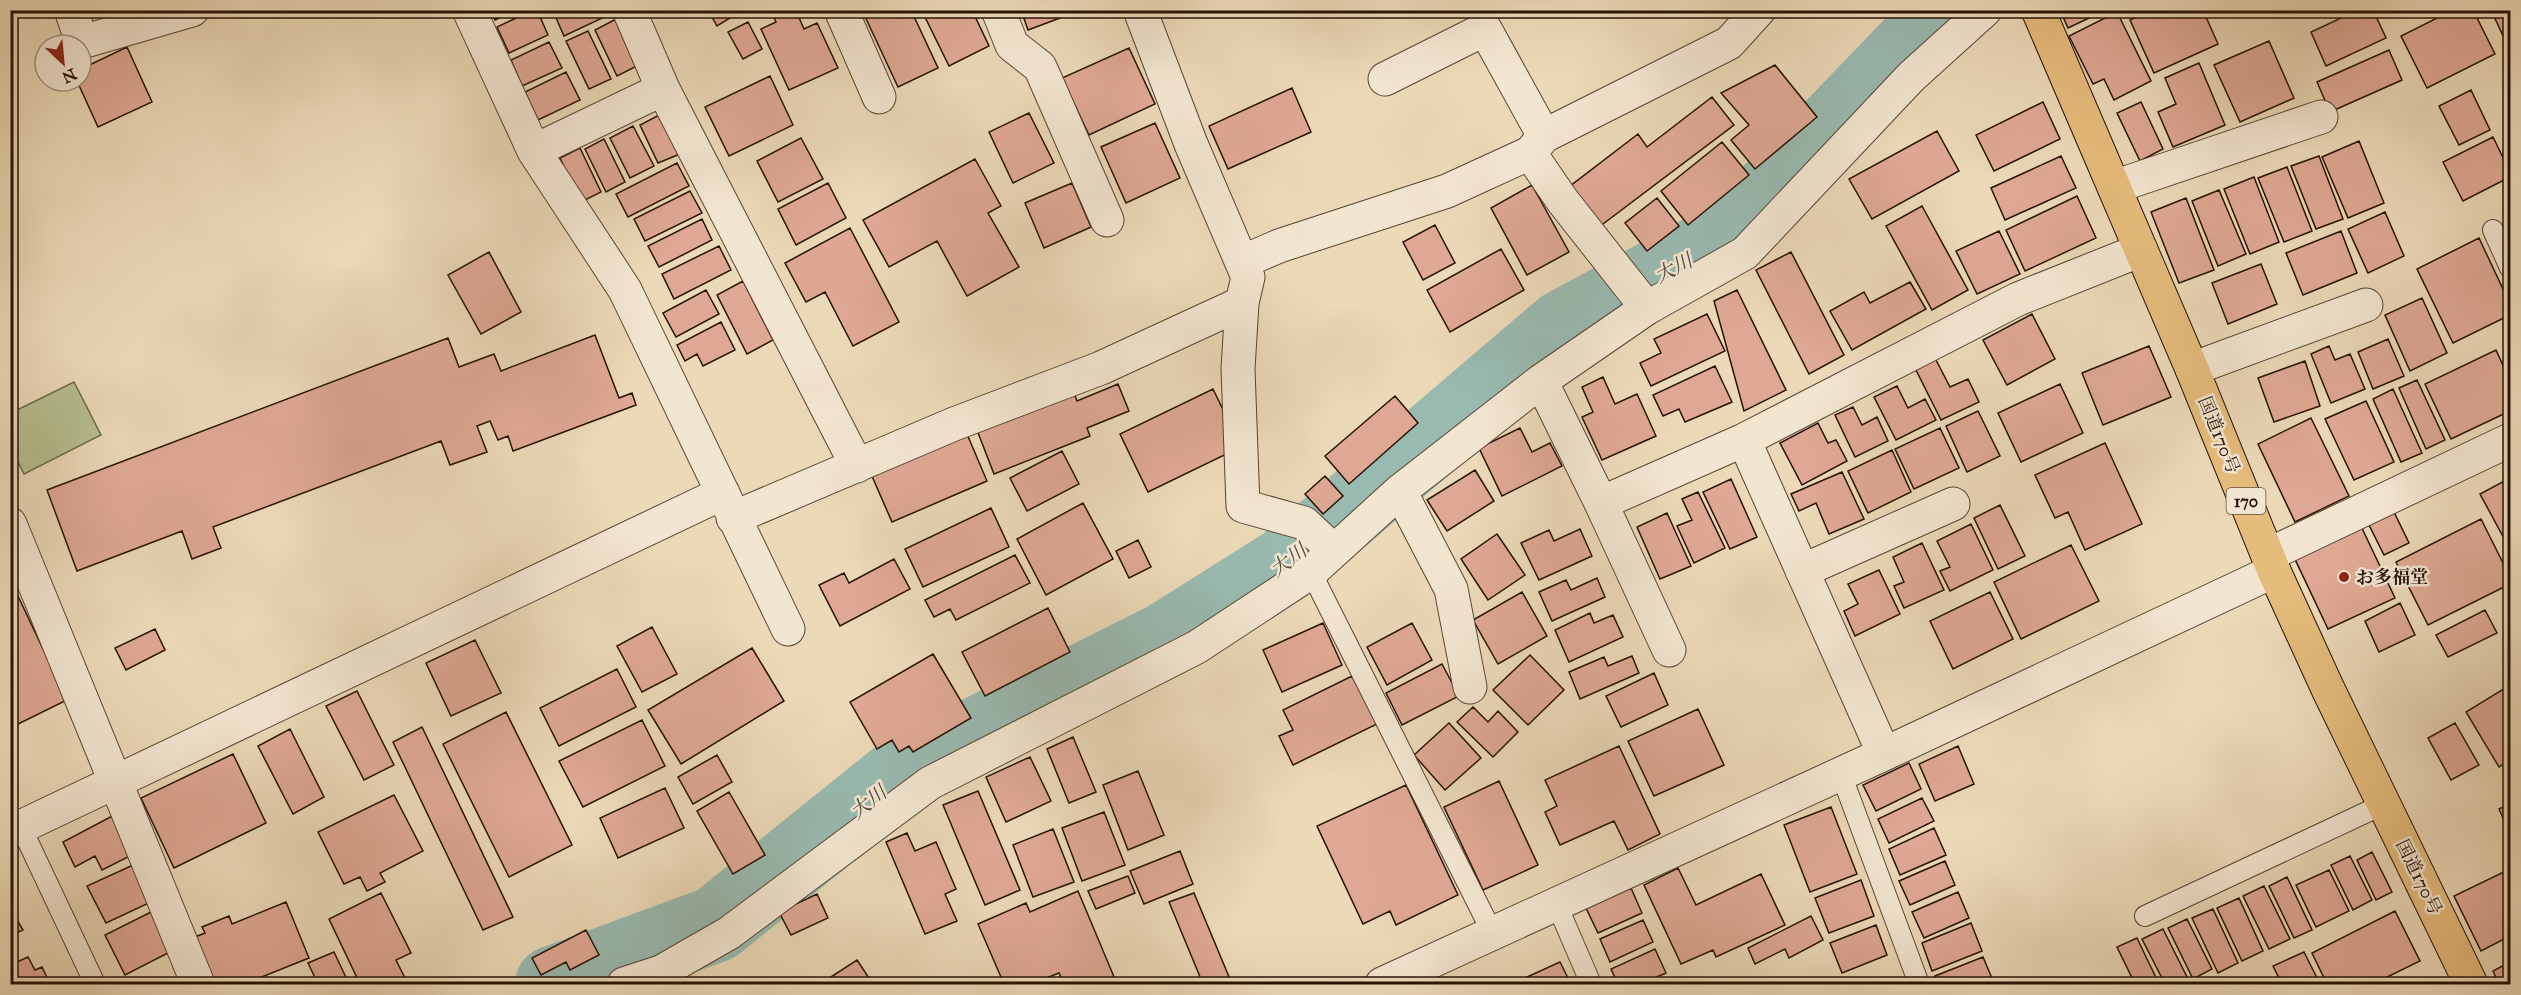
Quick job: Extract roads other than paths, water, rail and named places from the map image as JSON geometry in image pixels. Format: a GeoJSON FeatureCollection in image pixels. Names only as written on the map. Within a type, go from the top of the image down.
{"type":"FeatureCollection","features":[{"type":"Feature","properties":{"kind":"highway","name":"国道170号"},"geometry":{"type":"LineString","coordinates":[[2038,10],[2192,369],[2271,563],[2328,689],[2471,984]]}},
{"type":"Feature","properties":{"kind":"street"},"geometry":{"type":"LineString","coordinates":[[71,10],[82,42],[192,10]]}},
{"type":"Feature","properties":{"kind":"street"},"geometry":{"type":"LineString","coordinates":[[469,10],[534,151],[625,290],[788,630]]}},
{"type":"Feature","properties":{"kind":"street"},"geometry":{"type":"LineString","coordinates":[[629,10],[663,89],[857,466]]}},
{"type":"Feature","properties":{"kind":"street"},"geometry":{"type":"LineString","coordinates":[[841,10],[879,97]]}},
{"type":"Feature","properties":{"kind":"street"},"geometry":{"type":"LineString","coordinates":[[998,10],[1012,45],[1040,67],[1107,220]]}},
{"type":"Feature","properties":{"kind":"street"},"geometry":{"type":"LineString","coordinates":[[1140,10],[1191,144],[1248,277],[1242,303],[1238,369],[1243,506],[1304,524],[1322,561]]}},
{"type":"Feature","properties":{"kind":"street"},"geometry":{"type":"LineString","coordinates":[[1242,262],[1279,246],[1447,191],[1729,44],[1759,10]]}},
{"type":"Feature","properties":{"kind":"street"},"geometry":{"type":"LineString","coordinates":[[624,984],[661,972],[729,933],[930,783],[1197,647],[1322,561],[1400,491],[1540,381],[1647,308],[1744,253],[1911,77],[1985,10]]}},
{"type":"Feature","properties":{"kind":"street"},"geometry":{"type":"LineString","coordinates":[[1385,79],[1485,29],[1562,200],[1647,308]]}},
{"type":"Feature","properties":{"kind":"street"},"geometry":{"type":"LineString","coordinates":[[534,151],[663,89]]}},
{"type":"Feature","properties":{"kind":"street"},"geometry":{"type":"LineString","coordinates":[[2114,187],[2321,117]]}},
{"type":"Feature","properties":{"kind":"street"},"geometry":{"type":"LineString","coordinates":[[1601,503],[1744,440],[2018,299],[2141,250]]}},
{"type":"Feature","properties":{"kind":"street"},"geometry":{"type":"LineString","coordinates":[[16,829],[244,719],[728,506],[857,466],[954,424],[1101,368],[1242,303]]}},
{"type":"Feature","properties":{"kind":"street"},"geometry":{"type":"LineString","coordinates":[[2192,369],[2366,304]]}},
{"type":"Feature","properties":{"kind":"street"},"geometry":{"type":"LineString","coordinates":[[1540,381],[1601,503],[1670,650]]}},
{"type":"Feature","properties":{"kind":"street"},"geometry":{"type":"LineString","coordinates":[[1744,440],[1884,754]]}},
{"type":"Feature","properties":{"kind":"street"},"geometry":{"type":"LineString","coordinates":[[1382,984],[1884,754],[2271,563],[2511,440]]}},
{"type":"Feature","properties":{"kind":"street"},"geometry":{"type":"LineString","coordinates":[[1400,491],[1451,589],[1470,687]]}},
{"type":"Feature","properties":{"kind":"street"},"geometry":{"type":"LineString","coordinates":[[1802,572],[1953,504]]}},
{"type":"Feature","properties":{"kind":"street"},"geometry":{"type":"LineString","coordinates":[[10,524],[198,984]]}},
{"type":"Feature","properties":{"kind":"lane"},"geometry":{"type":"LineString","coordinates":[[2493,230],[2511,268]]}},
{"type":"Feature","properties":{"kind":"lane"},"geometry":{"type":"LineString","coordinates":[[1322,561],[1493,934]]}},
{"type":"Feature","properties":{"kind":"lane"},"geometry":{"type":"LineString","coordinates":[[1841,774],[1919,984]]}},
{"type":"Feature","properties":{"kind":"lane"},"geometry":{"type":"LineString","coordinates":[[2145,916],[2384,804]]}},
{"type":"Feature","properties":{"kind":"lane"},"geometry":{"type":"LineString","coordinates":[[16,829],[95,984]]}},
{"type":"Feature","properties":{"kind":"lane"},"geometry":{"type":"LineString","coordinates":[[1557,905],[1591,984]]}},
{"type":"Feature","properties":{"kind":"waterway","name":"大川"},"geometry":{"type":"LineString","coordinates":[[553,984],[716,924],[907,770],[1166,640],[1285,565],[1563,328],[1725,240],[1922,35],[1926,10]]}},
{"type":"Feature","properties":{"kind":"place","name":"お多福堂"},"geometry":{"type":"Point","coordinates":[2344,577]}}]}
